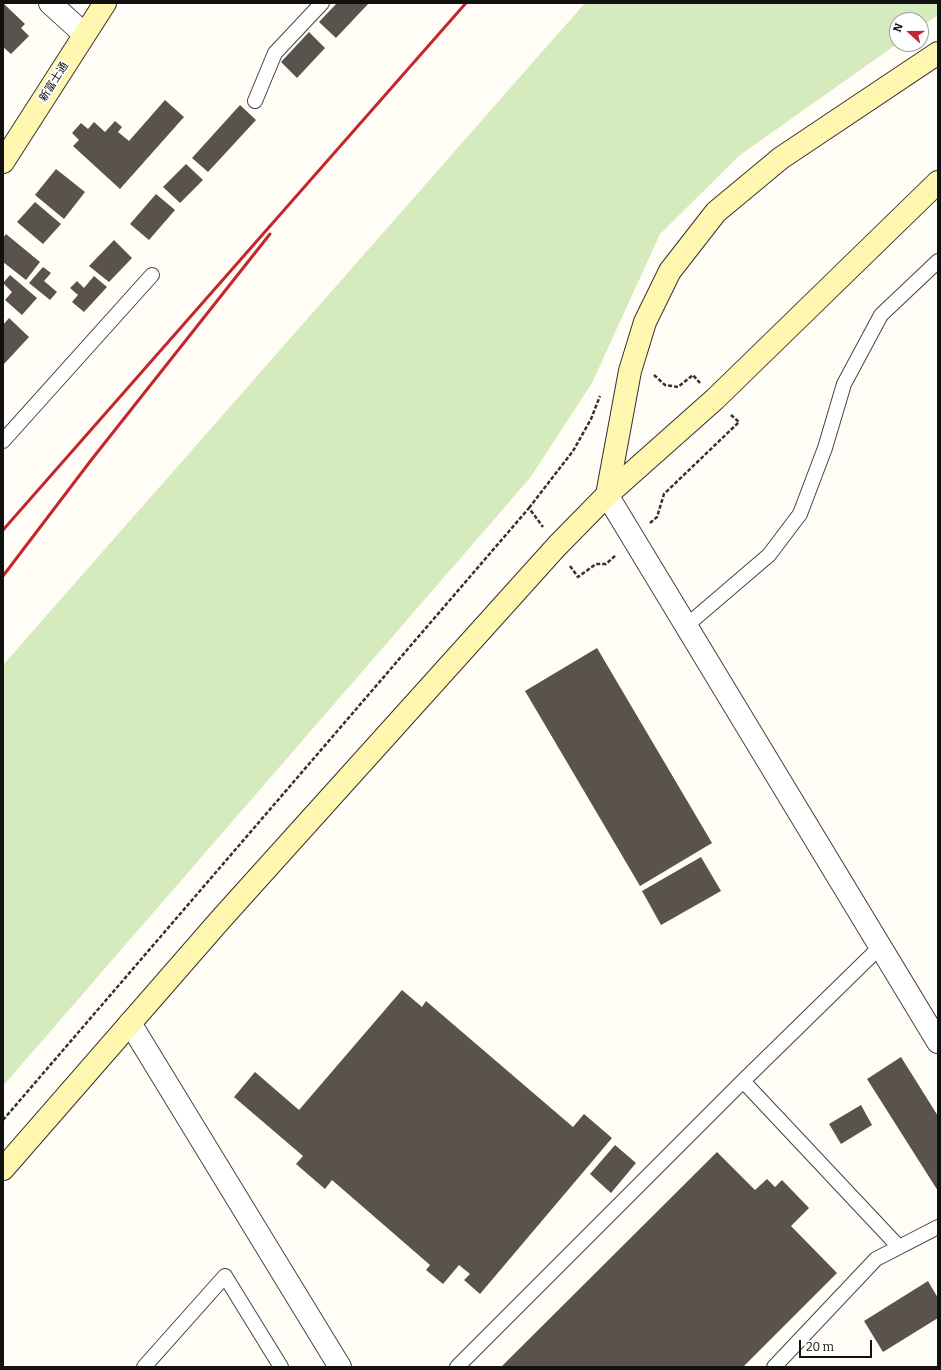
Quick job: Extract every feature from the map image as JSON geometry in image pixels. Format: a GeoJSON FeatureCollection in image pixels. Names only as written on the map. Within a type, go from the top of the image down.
{"type":"FeatureCollection","features":[{"type":"Feature","properties":{"kind":"street"},"geometry":{"type":"LineString","coordinates":[[50,3],[84,34]]}},
{"type":"Feature","properties":{"kind":"street","name":"新富士通"},"geometry":{"type":"LineString","coordinates":[[3,162],[105,3]]}},
{"type":"Feature","properties":{"kind":"street"},"geometry":{"type":"LineString","coordinates":[[938,53],[781,158],[716,212],[670,271],[646,322],[630,371],[607,495],[938,1042]]}},
{"type":"Feature","properties":{"kind":"street"},"geometry":{"type":"LineString","coordinates":[[3,1169],[221,919],[536,569],[607,495],[715,399],[938,182]]}},
{"type":"Feature","properties":{"kind":"street"},"geometry":{"type":"LineString","coordinates":[[130,1023],[340,1367]]}},
{"type":"Feature","properties":{"kind":"lane"},"geometry":{"type":"LineString","coordinates":[[255,101],[275,53],[322,3]]}},
{"type":"Feature","properties":{"kind":"lane"},"geometry":{"type":"LineString","coordinates":[[686,626],[770,555],[800,514],[825,448],[844,384],[881,315],[938,261]]}},
{"type":"Feature","properties":{"kind":"lane"},"geometry":{"type":"LineString","coordinates":[[3,441],[152,275]]}},
{"type":"Feature","properties":{"kind":"lane"},"geometry":{"type":"LineString","coordinates":[[457,1367],[743,1081],[880,947]]}},
{"type":"Feature","properties":{"kind":"lane"},"geometry":{"type":"LineString","coordinates":[[743,1081],[899,1247]]}},
{"type":"Feature","properties":{"kind":"lane"},"geometry":{"type":"LineString","coordinates":[[774,1367],[876,1259],[938,1227]]}},
{"type":"Feature","properties":{"kind":"lane"},"geometry":{"type":"LineString","coordinates":[[144,1367],[225,1276],[281,1367]]}},
{"type":"Feature","properties":{"kind":"path"},"geometry":{"type":"LineString","coordinates":[[529,508],[573,451],[591,418],[602,390]]}},
{"type":"Feature","properties":{"kind":"green space"},"geometry":{"type":"Polygon","coordinates":[[[585,3],[938,3],[938,15],[929,21],[929,12],[889,12],[889,50],[740,155],[660,234],[592,383],[530,478],[3,1086],[3,665],[585,3]]]}},
{"type":"Feature","properties":{"kind":"building"},"geometry":{"type":"Polygon","coordinates":[[[3,3],[25,24],[21,28],[29,36],[11,54],[3,47],[3,3]]]}},
{"type":"Feature","properties":{"kind":"building"},"geometry":{"type":"Polygon","coordinates":[[[337,3],[369,3],[336,38],[319,22],[337,3]]]}},
{"type":"Feature","properties":{"kind":"building"},"geometry":{"type":"Polygon","coordinates":[[[309,32],[325,48],[297,78],[281,62],[309,32]]]}},
{"type":"Feature","properties":{"kind":"building"},"geometry":{"type":"Polygon","coordinates":[[[165,100],[184,117],[120,189],[73,146],[79,140],[72,133],[81,123],[88,129],[94,122],[105,132],[115,121],[122,127],[118,132],[129,141],[165,100]]]}},
{"type":"Feature","properties":{"kind":"building"},"geometry":{"type":"Polygon","coordinates":[[[240,105],[256,120],[208,172],[192,158],[240,105]]]}},
{"type":"Feature","properties":{"kind":"building"},"geometry":{"type":"Polygon","coordinates":[[[186,164],[203,180],[180,203],[163,187],[186,164]]]}},
{"type":"Feature","properties":{"kind":"building"},"geometry":{"type":"Polygon","coordinates":[[[56,169],[85,192],[64,219],[35,195],[56,169]]]}},
{"type":"Feature","properties":{"kind":"building"},"geometry":{"type":"Polygon","coordinates":[[[156,194],[175,210],[149,240],[130,224],[156,194]]]}},
{"type":"Feature","properties":{"kind":"building"},"geometry":{"type":"Polygon","coordinates":[[[35,202],[61,224],[43,244],[17,222],[35,202]]]}},
{"type":"Feature","properties":{"kind":"building"},"geometry":{"type":"Polygon","coordinates":[[[6,234],[40,262],[26,280],[3,262],[3,238],[6,234]]]}},
{"type":"Feature","properties":{"kind":"building"},"geometry":{"type":"Polygon","coordinates":[[[114,240],[132,258],[109,282],[89,266],[114,240]]]}},
{"type":"Feature","properties":{"kind":"building"},"geometry":{"type":"Polygon","coordinates":[[[43,267],[51,273],[44,281],[57,292],[50,300],[29,283],[43,267]]]}},
{"type":"Feature","properties":{"kind":"building"},"geometry":{"type":"Polygon","coordinates":[[[10,275],[37,298],[22,315],[5,300],[12,292],[3,283],[10,275]]]}},
{"type":"Feature","properties":{"kind":"building"},"geometry":{"type":"Polygon","coordinates":[[[94,276],[107,287],[84,312],[72,302],[78,295],[70,288],[77,281],[84,288],[94,276]]]}},
{"type":"Feature","properties":{"kind":"building"},"geometry":{"type":"Polygon","coordinates":[[[9,318],[29,337],[4,364],[3,325],[9,318]]]}},
{"type":"Feature","properties":{"kind":"building"},"geometry":{"type":"Polygon","coordinates":[[[597,648],[712,843],[640,886],[525,691],[597,648]]]}},
{"type":"Feature","properties":{"kind":"building"},"geometry":{"type":"Polygon","coordinates":[[[701,857],[721,891],[661,925],[642,891],[701,857]]]}},
{"type":"Feature","properties":{"kind":"building"},"geometry":{"type":"Polygon","coordinates":[[[402,990],[422,1007],[426,1001],[573,1127],[584,1114],[612,1138],[480,1294],[464,1280],[470,1274],[459,1265],[443,1284],[426,1270],[430,1265],[332,1180],[325,1189],[296,1164],[303,1156],[234,1097],[255,1072],[299,1110],[402,990]]]}},
{"type":"Feature","properties":{"kind":"building"},"geometry":{"type":"Polygon","coordinates":[[[901,1057],[938,1116],[938,1191],[867,1079],[901,1057]]]}},
{"type":"Feature","properties":{"kind":"building"},"geometry":{"type":"Polygon","coordinates":[[[861,1105],[872,1125],[841,1144],[829,1124],[861,1105]]]}},
{"type":"Feature","properties":{"kind":"building"},"geometry":{"type":"Polygon","coordinates":[[[615,1145],[636,1163],[611,1193],[590,1174],[615,1145]]]}},
{"type":"Feature","properties":{"kind":"building"},"geometry":{"type":"Polygon","coordinates":[[[717,1152],[755,1190],[767,1179],[775,1187],[782,1180],[809,1208],[791,1226],[837,1273],[743,1367],[501,1367],[717,1152]]]}},
{"type":"Feature","properties":{"kind":"building"},"geometry":{"type":"Polygon","coordinates":[[[928,1281],[938,1298],[938,1318],[883,1352],[864,1321],[928,1281]]]}},
{"type":"Feature","properties":{"kind":"railway"},"geometry":{"type":"LineString","coordinates":[[3,530],[466,3]]}},
{"type":"Feature","properties":{"kind":"railway"},"geometry":{"type":"LineString","coordinates":[[3,576],[92,459],[270,234]]}}]}
